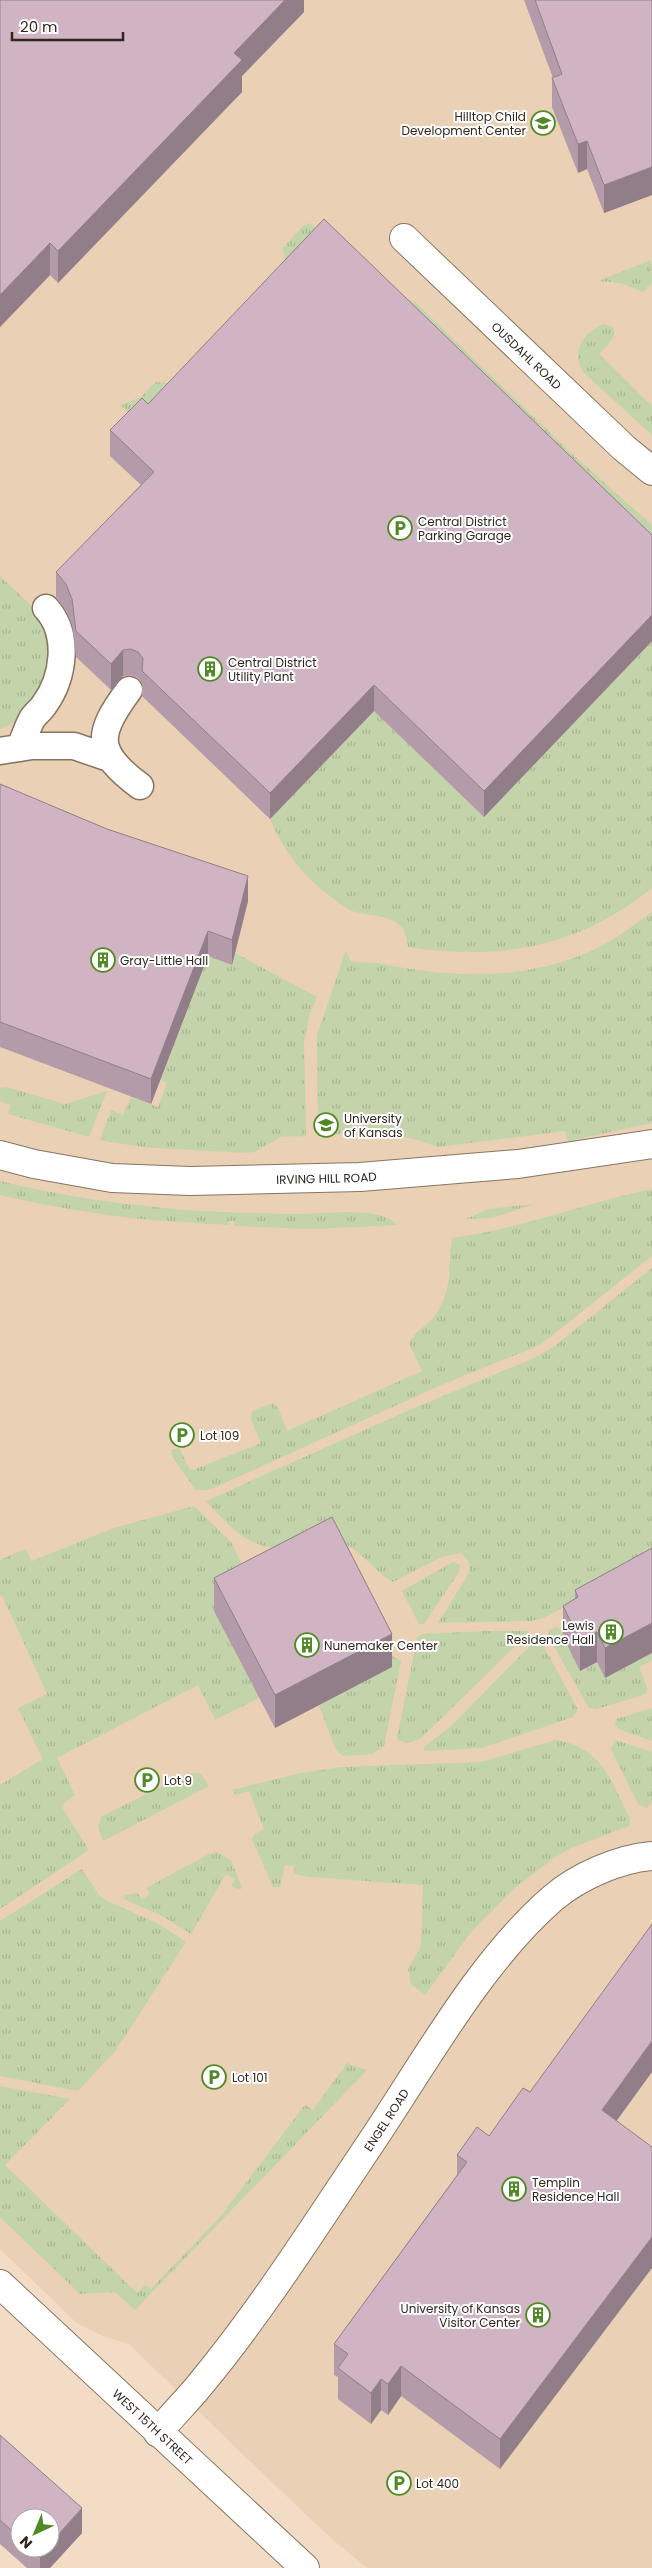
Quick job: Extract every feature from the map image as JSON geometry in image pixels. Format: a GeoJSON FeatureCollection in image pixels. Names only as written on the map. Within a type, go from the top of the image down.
{"type":"FeatureCollection","features":[{"type":"Feature","properties":{"kind":"street","name":"OUSDAHL ROAD"},"geometry":{"type":"LineString","coordinates":[[404,238],[624,448],[652,471]]}},
{"type":"Feature","properties":{"kind":"street"},"geometry":{"type":"LineString","coordinates":[[10,749],[32,718],[45,705],[56,683],[60,668],[59,631],[52,615],[46,608]]}},
{"type":"Feature","properties":{"kind":"street"},"geometry":{"type":"LineString","coordinates":[[129,690],[108,721],[103,740],[109,758],[121,772],[140,786]]}},
{"type":"Feature","properties":{"kind":"street"},"geometry":{"type":"LineString","coordinates":[[65,746],[108,721]]}},
{"type":"Feature","properties":{"kind":"street"},"geometry":{"type":"LineString","coordinates":[[10,749],[74,746],[109,758]]}},
{"type":"Feature","properties":{"kind":"street","name":"IRVING HILL ROAD"},"geometry":{"type":"LineString","coordinates":[[0,1155],[34,1164],[112,1178],[190,1181],[360,1177],[518,1164],[652,1144]]}},
{"type":"Feature","properties":{"kind":"street","name":"ENGEL ROAD"},"geometry":{"type":"LineString","coordinates":[[158,2433],[199,2387],[277,2281],[442,2034],[513,1938],[555,1897],[596,1872],[634,1858],[652,1856]]}},
{"type":"Feature","properties":{"kind":"street","name":"WEST 15TH STREET"},"geometry":{"type":"LineString","coordinates":[[0,2284],[305,2568]]}},
{"type":"Feature","properties":{"kind":"shaded area","name":"University of Kansas"},"geometry":{"type":"Polygon","coordinates":[[[0,0],[652,0],[652,2568],[367,2568],[333,2540],[129,2344],[103,2336],[78,2324],[0,2249],[0,0]]]}},
{"type":"Feature","properties":{"kind":"green space"},"geometry":{"type":"Polygon","coordinates":[[[310,223],[349,261],[288,284],[283,248],[303,226],[310,223]]]}},
{"type":"Feature","properties":{"kind":"green space"},"geometry":{"type":"Polygon","coordinates":[[[651,260],[652,283],[643,292],[620,283],[598,281],[651,260]]]}},
{"type":"Feature","properties":{"kind":"green space"},"geometry":{"type":"Polygon","coordinates":[[[402,297],[415,302],[572,454],[652,525],[652,540],[402,297]]]}},
{"type":"Feature","properties":{"kind":"green space"},"geometry":{"type":"Polygon","coordinates":[[[603,324],[613,327],[614,335],[599,354],[652,406],[652,435],[583,372],[578,357],[581,343],[590,332],[603,324]]]}},
{"type":"Feature","properties":{"kind":"green space"},"geometry":{"type":"Polygon","coordinates":[[[156,382],[191,385],[140,425],[121,405],[141,397],[156,382]]]}},
{"type":"Feature","properties":{"kind":"green space"},"geometry":{"type":"Polygon","coordinates":[[[0,576],[40,614],[37,619],[54,636],[55,668],[16,722],[0,729],[0,576]]]}},
{"type":"Feature","properties":{"kind":"green space"},"geometry":{"type":"Polygon","coordinates":[[[652,641],[652,888],[624,908],[595,924],[566,937],[506,950],[474,952],[408,947],[404,930],[395,921],[352,911],[320,888],[294,861],[275,830],[270,819],[374,711],[484,817],[652,641]]]}},
{"type":"Feature","properties":{"kind":"green space"},"geometry":{"type":"Polygon","coordinates":[[[652,912],[652,1123],[568,1141],[565,1131],[437,1147],[393,1135],[364,1133],[318,1135],[317,1035],[346,950],[350,961],[379,963],[410,969],[466,974],[522,971],[549,966],[601,946],[652,912]]]}},
{"type":"Feature","properties":{"kind":"green space"},"geometry":{"type":"Polygon","coordinates":[[[235,953],[317,997],[310,1013],[304,1041],[306,1136],[281,1137],[254,1152],[244,1153],[141,1147],[100,1140],[111,1110],[123,1115],[131,1097],[158,1107],[167,1083],[161,1080],[208,956],[233,965],[235,953]]]}},
{"type":"Feature","properties":{"kind":"green space"},"geometry":{"type":"Polygon","coordinates":[[[6,1087],[65,1104],[107,1091],[89,1137],[8,1114],[11,1105],[0,1101],[0,1088],[6,1087]]]}},
{"type":"Feature","properties":{"kind":"green space"},"geometry":{"type":"Polygon","coordinates":[[[0,1181],[112,1202],[188,1210],[264,1214],[367,1213],[390,1219],[397,1225],[311,1229],[234,1226],[234,1221],[229,1221],[228,1225],[142,1219],[85,1212],[0,1195],[0,1181]]]}},
{"type":"Feature","properties":{"kind":"green space"},"geometry":{"type":"Polygon","coordinates":[[[652,1189],[652,1256],[540,1345],[441,1385],[209,1490],[196,1490],[173,1458],[171,1450],[179,1448],[190,1470],[261,1443],[251,1420],[252,1411],[273,1403],[278,1408],[287,1431],[422,1371],[409,1344],[414,1336],[437,1313],[446,1294],[452,1238],[503,1229],[652,1189]]]}},
{"type":"Feature","properties":{"kind":"green space"},"geometry":{"type":"Polygon","coordinates":[[[535,1204],[492,1218],[466,1219],[488,1209],[535,1204]]]}},
{"type":"Feature","properties":{"kind":"green space"},"geometry":{"type":"Polygon","coordinates":[[[652,1268],[652,1549],[616,1567],[563,1608],[543,1618],[531,1621],[438,1623],[469,1573],[470,1567],[468,1562],[461,1553],[444,1556],[393,1582],[353,1549],[338,1543],[280,1548],[255,1543],[235,1530],[206,1501],[414,1408],[530,1360],[552,1348],[652,1268]]]}},
{"type":"Feature","properties":{"kind":"green space"},"geometry":{"type":"Polygon","coordinates":[[[194,1506],[231,1542],[245,1570],[259,1698],[215,1720],[198,1685],[57,1758],[75,1795],[61,1806],[89,1850],[0,1909],[0,1785],[43,1759],[18,1708],[47,1694],[2,1595],[0,1596],[0,1560],[25,1549],[32,1561],[114,1528],[194,1506]]]}},
{"type":"Feature","properties":{"kind":"green space"},"geometry":{"type":"Polygon","coordinates":[[[453,1562],[460,1565],[459,1572],[424,1624],[419,1624],[402,1591],[453,1562]]]}},
{"type":"Feature","properties":{"kind":"green space"},"geometry":{"type":"Polygon","coordinates":[[[570,1624],[580,1670],[597,1662],[605,1678],[652,1653],[652,1660],[639,1667],[647,1688],[646,1694],[597,1709],[589,1708],[548,1636],[550,1630],[556,1627],[560,1629],[570,1624]]]}},
{"type":"Feature","properties":{"kind":"green space"},"geometry":{"type":"Polygon","coordinates":[[[528,1631],[528,1634],[421,1738],[408,1743],[400,1741],[397,1738],[417,1639],[422,1634],[528,1631]]]}},
{"type":"Feature","properties":{"kind":"green space"},"geometry":{"type":"Polygon","coordinates":[[[541,1641],[577,1708],[573,1717],[482,1748],[425,1751],[423,1748],[451,1726],[534,1642],[541,1641]]]}},
{"type":"Feature","properties":{"kind":"green space"},"geometry":{"type":"Polygon","coordinates":[[[385,1652],[401,1661],[384,1746],[373,1754],[343,1756],[336,1750],[319,1705],[385,1652]]]}},
{"type":"Feature","properties":{"kind":"green space"},"geometry":{"type":"Polygon","coordinates":[[[652,1708],[652,1741],[621,1730],[615,1725],[616,1719],[652,1708]]]}},
{"type":"Feature","properties":{"kind":"green space"},"geometry":{"type":"Polygon","coordinates":[[[556,1740],[585,1750],[604,1768],[630,1819],[629,1826],[571,1848],[554,1858],[517,1886],[471,1932],[425,1995],[411,1984],[408,1969],[421,1946],[423,1885],[310,1877],[294,1874],[295,1866],[285,1865],[280,1887],[273,1887],[252,1839],[255,1834],[264,1829],[249,1791],[236,1795],[232,1790],[296,1774],[341,1767],[481,1762],[556,1740]]]}},
{"type":"Feature","properties":{"kind":"green space"},"geometry":{"type":"Polygon","coordinates":[[[615,1740],[652,1752],[652,1802],[647,1808],[638,1804],[611,1749],[615,1740]]]}},
{"type":"Feature","properties":{"kind":"green space"},"geometry":{"type":"Polygon","coordinates":[[[190,1773],[201,1774],[209,1786],[103,1841],[98,1826],[102,1816],[190,1773]]]}},
{"type":"Feature","properties":{"kind":"green space"},"geometry":{"type":"Polygon","coordinates":[[[217,1852],[231,1860],[242,1888],[239,1890],[231,1886],[235,1879],[226,1874],[191,1934],[164,1917],[124,1899],[125,1895],[137,1893],[142,1899],[150,1894],[146,1888],[209,1854],[217,1852]]]}},
{"type":"Feature","properties":{"kind":"green space"},"geometry":{"type":"Polygon","coordinates":[[[82,1869],[99,1895],[105,1900],[159,1924],[186,1942],[116,2050],[78,2091],[0,2076],[0,1921],[82,1869]]]}},
{"type":"Feature","properties":{"kind":"green space"},"geometry":{"type":"Polygon","coordinates":[[[347,2063],[367,2070],[135,2310],[115,2292],[80,2294],[0,2217],[0,2086],[70,2099],[5,2165],[137,2293],[145,2285],[151,2289],[220,2217],[305,2105],[313,2110],[347,2063]]]}},
{"type":"Feature","properties":{"kind":"building"},"geometry":{"type":"Polygon","coordinates":[[[0,0],[285,0],[234,53],[242,60],[58,251],[50,243],[0,295],[0,0]]]}},
{"type":"Feature","properties":{"kind":"building","name":"Hilltop Child Development Center"},"geometry":{"type":"Polygon","coordinates":[[[535,0],[652,0],[652,167],[604,185],[587,141],[578,144],[552,78],[562,74],[535,0]]]}},
{"type":"Feature","properties":{"kind":"building","name":"Central District Parking Garage"},"geometry":{"type":"Polygon","coordinates":[[[324,219],[652,535],[652,615],[484,791],[374,685],[270,793],[142,671],[143,658],[138,652],[131,649],[123,650],[111,664],[76,631],[72,599],[66,584],[56,572],[154,472],[110,430],[142,398],[148,404],[324,219]]]}},
{"type":"Feature","properties":{"kind":"building","name":"Gray-Little Hall"},"geometry":{"type":"Polygon","coordinates":[[[0,784],[107,829],[248,876],[232,940],[208,931],[151,1079],[0,1022],[0,784]]]}},
{"type":"Feature","properties":{"kind":"building","name":"Nunemaker Center"},"geometry":{"type":"Polygon","coordinates":[[[332,1517],[392,1634],[275,1695],[214,1578],[332,1517]]]}},
{"type":"Feature","properties":{"kind":"building"},"geometry":{"type":"Polygon","coordinates":[[[652,1548],[652,1623],[605,1648],[597,1632],[580,1640],[563,1606],[578,1597],[575,1590],[652,1548]]]}},
{"type":"Feature","properties":{"kind":"building"},"geometry":{"type":"Polygon","coordinates":[[[652,1924],[652,2041],[602,2110],[652,2147],[652,2237],[500,2439],[401,2366],[388,2384],[381,2379],[371,2393],[338,2368],[348,2354],[334,2344],[467,2162],[457,2155],[477,2127],[489,2136],[523,2088],[530,2092],[652,1924]]]}},
{"type":"Feature","properties":{"kind":"building"},"geometry":{"type":"Polygon","coordinates":[[[0,2435],[82,2508],[60,2533],[60,2508],[10,2508],[10,2529],[0,2520],[0,2435]]]}},
{"type":"Feature","properties":{"kind":"place","name":"Hilltop Child Development Center"},"geometry":{"type":"Point","coordinates":[543,123]}},
{"type":"Feature","properties":{"kind":"place","name":"Central District Parking Garage"},"geometry":{"type":"Point","coordinates":[400,528]}},
{"type":"Feature","properties":{"kind":"place","name":"Central District Utility Plant"},"geometry":{"type":"Point","coordinates":[210,669]}},
{"type":"Feature","properties":{"kind":"place","name":"Gray-Little Hall"},"geometry":{"type":"Point","coordinates":[103,960]}},
{"type":"Feature","properties":{"kind":"place","name":"University of Kansas"},"geometry":{"type":"Point","coordinates":[326,1125]}},
{"type":"Feature","properties":{"kind":"place","name":"Lot 109"},"geometry":{"type":"Point","coordinates":[182,1435]}},
{"type":"Feature","properties":{"kind":"place","name":"Lewis Residence Hall"},"geometry":{"type":"Point","coordinates":[611,1632]}},
{"type":"Feature","properties":{"kind":"place","name":"Nunemaker Center"},"geometry":{"type":"Point","coordinates":[307,1645]}},
{"type":"Feature","properties":{"kind":"place","name":"Lot 9"},"geometry":{"type":"Point","coordinates":[147,1780]}},
{"type":"Feature","properties":{"kind":"place","name":"Lot 101"},"geometry":{"type":"Point","coordinates":[214,2077]}},
{"type":"Feature","properties":{"kind":"place","name":"Templin Residence Hall"},"geometry":{"type":"Point","coordinates":[514,2189]}},
{"type":"Feature","properties":{"kind":"place","name":"University of Kansas Visitor Center"},"geometry":{"type":"Point","coordinates":[538,2315]}},
{"type":"Feature","properties":{"kind":"place","name":"Lot 400"},"geometry":{"type":"Point","coordinates":[399,2483]}}]}
